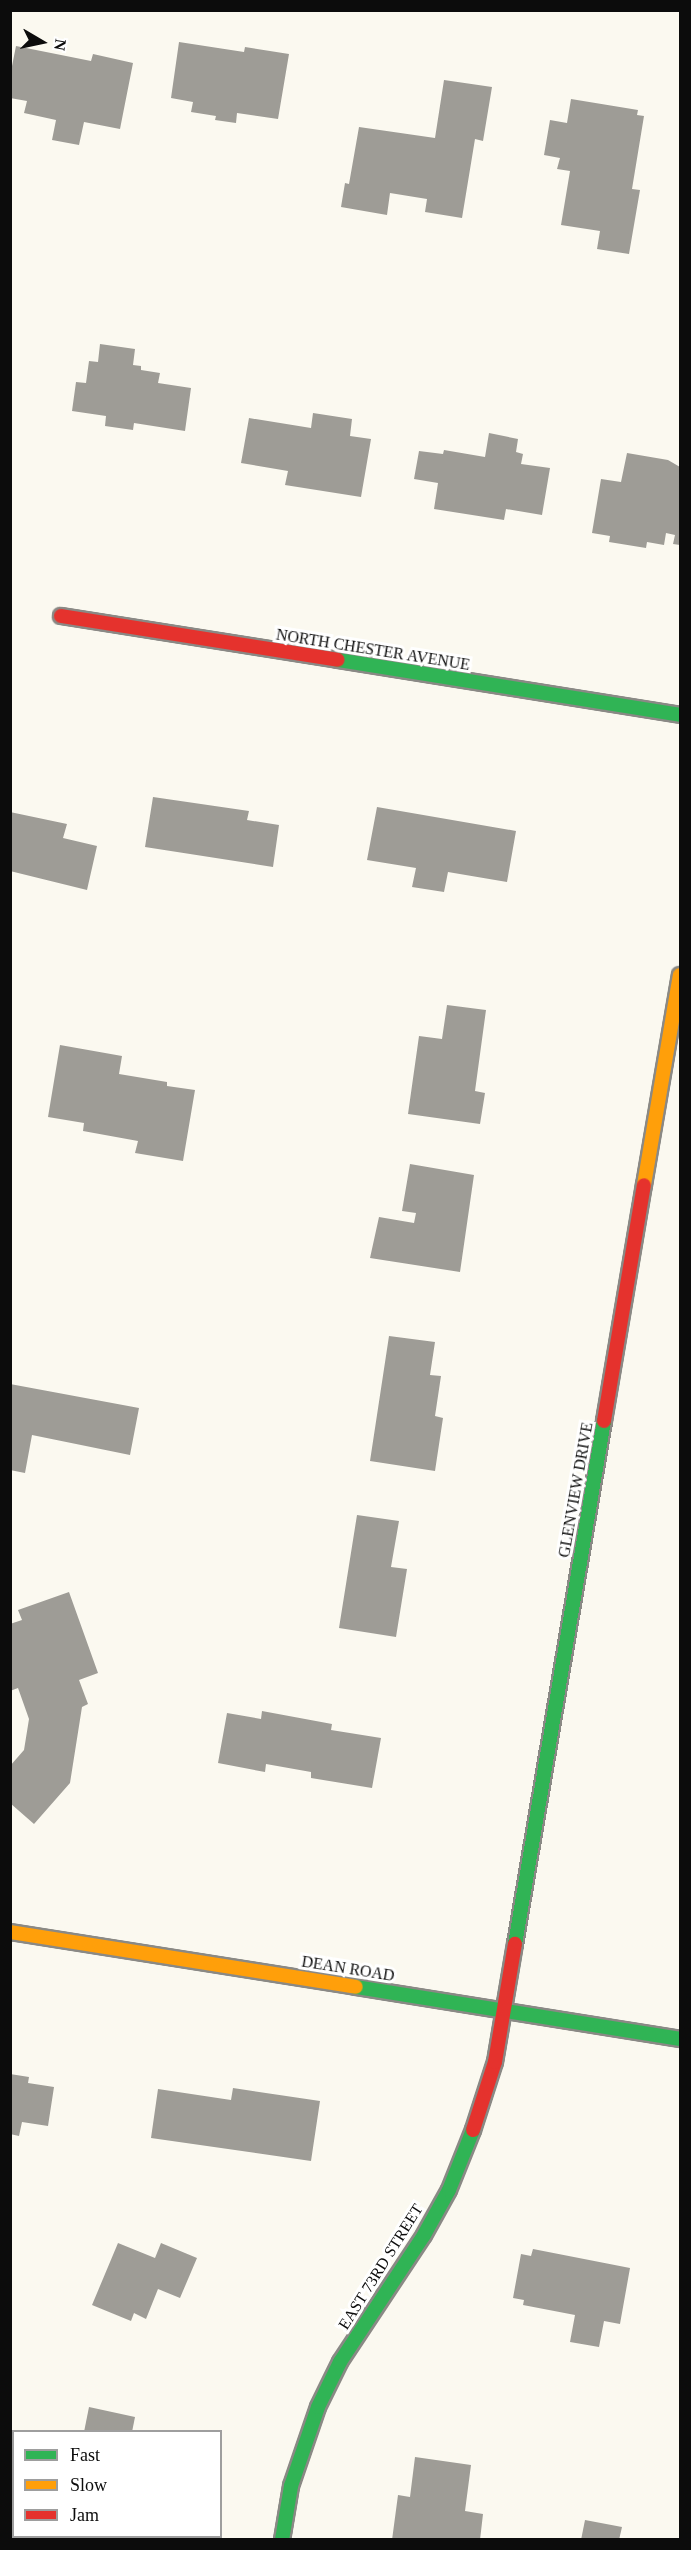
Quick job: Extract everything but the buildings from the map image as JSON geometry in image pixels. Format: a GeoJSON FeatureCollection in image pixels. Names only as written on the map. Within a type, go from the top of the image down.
{"type":"FeatureCollection","features":[{"type":"Feature","properties":{"kind":"street","name":"NORTH CHESTER AVENUE"},"geometry":{"type":"LineString","coordinates":[[61,616],[681,715]]}},
{"type":"Feature","properties":{"kind":"street","name":"GLENVIEW DRIVE"},"geometry":{"type":"LineString","coordinates":[[503,2011],[681,975]]}},
{"type":"Feature","properties":{"kind":"street","name":"DEAN ROAD"},"geometry":{"type":"LineString","coordinates":[[10,1932],[681,2039]]}},
{"type":"Feature","properties":{"kind":"street","name":"EAST 73RD STREET"},"geometry":{"type":"LineString","coordinates":[[282,2540],[291,2486],[318,2407],[339,2362],[424,2235],[462,2158],[481,2111],[495,2062],[503,2011]]}},
{"type":"Feature","properties":{"kind":"traffic: fast"},"geometry":{"type":"LineString","coordinates":[[338,660],[680,715]]}},
{"type":"Feature","properties":{"kind":"traffic: fast"},"geometry":{"type":"LineString","coordinates":[[515,1944],[604,1421]]}},
{"type":"Feature","properties":{"kind":"traffic: fast"},"geometry":{"type":"LineString","coordinates":[[356,1987],[680,2039]]}},
{"type":"Feature","properties":{"kind":"traffic: fast"},"geometry":{"type":"LineString","coordinates":[[282,2540],[291,2486],[318,2407],[340,2362],[424,2235],[449,2190],[473,2130]]}},
{"type":"Feature","properties":{"kind":"traffic: slow"},"geometry":{"type":"LineString","coordinates":[[644,1185],[680,975]]}},
{"type":"Feature","properties":{"kind":"traffic: slow"},"geometry":{"type":"LineString","coordinates":[[10,1932],[356,1987]]}},
{"type":"Feature","properties":{"kind":"traffic: jam"},"geometry":{"type":"LineString","coordinates":[[61,616],[338,660]]}},
{"type":"Feature","properties":{"kind":"traffic: jam"},"geometry":{"type":"LineString","coordinates":[[604,1421],[644,1185]]}},
{"type":"Feature","properties":{"kind":"traffic: jam"},"geometry":{"type":"LineString","coordinates":[[473,2130],[495,2062],[515,1944]]}}]}
